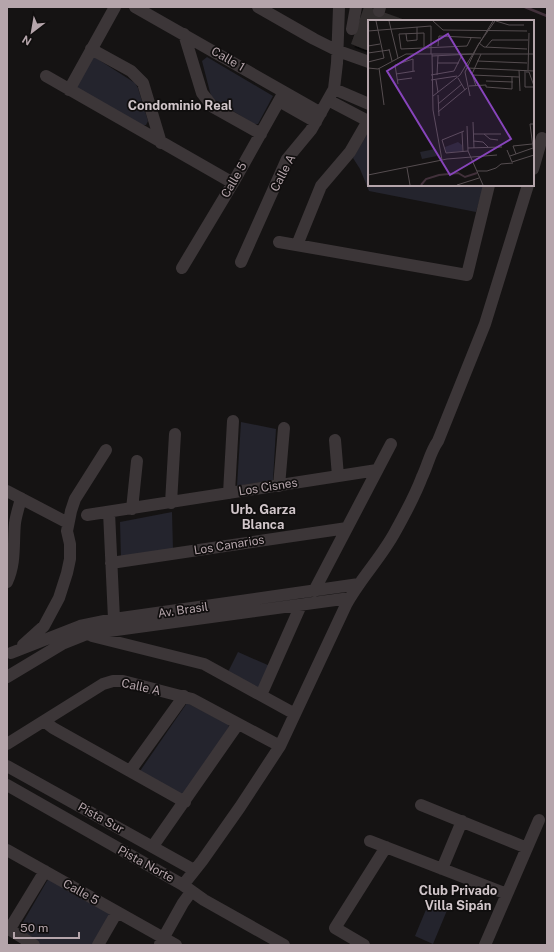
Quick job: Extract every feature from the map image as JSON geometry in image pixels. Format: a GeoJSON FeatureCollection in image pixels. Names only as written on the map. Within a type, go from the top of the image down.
{"type":"FeatureCollection","features":[{"type":"Feature","properties":{"kind":"street"},"geometry":{"type":"LineString","coordinates":[[69,90],[115,7]]}},
{"type":"Feature","properties":{"kind":"street","name":"Calle 1"},"geometry":{"type":"LineString","coordinates":[[135,7],[184,34],[318,117]]}},
{"type":"Feature","properties":{"kind":"street"},"geometry":{"type":"LineString","coordinates":[[258,7],[338,51],[368,62]]}},
{"type":"Feature","properties":{"kind":"street"},"geometry":{"type":"LineString","coordinates":[[339,7],[338,51],[334,89],[368,104]]}},
{"type":"Feature","properties":{"kind":"street"},"geometry":{"type":"LineString","coordinates":[[352,29],[356,7]]}},
{"type":"Feature","properties":{"kind":"street"},"geometry":{"type":"LineString","coordinates":[[184,34],[202,93],[213,107],[261,134]]}},
{"type":"Feature","properties":{"kind":"street"},"geometry":{"type":"LineString","coordinates":[[91,49],[131,72],[143,83],[161,142]]}},
{"type":"Feature","properties":{"kind":"street"},"geometry":{"type":"LineString","coordinates":[[46,76],[233,183]]}},
{"type":"Feature","properties":{"kind":"street","name":"Calle A"},"geometry":{"type":"LineString","coordinates":[[241,262],[287,159],[311,130],[334,89]]}},
{"type":"Feature","properties":{"kind":"street","name":"Calle 5"},"geometry":{"type":"LineString","coordinates":[[182,268],[233,183],[282,96]]}},
{"type":"Feature","properties":{"kind":"street"},"geometry":{"type":"LineString","coordinates":[[328,100],[368,120]]}},
{"type":"Feature","properties":{"kind":"street"},"geometry":{"type":"LineString","coordinates":[[297,245],[321,186],[350,152],[368,122]]}},
{"type":"Feature","properties":{"kind":"street"},"geometry":{"type":"LineString","coordinates":[[534,165],[541,137]]}},
{"type":"Feature","properties":{"kind":"street"},"geometry":{"type":"LineString","coordinates":[[279,242],[467,275],[489,186]]}},
{"type":"Feature","properties":{"kind":"street"},"geometry":{"type":"LineString","coordinates":[[161,941],[183,903],[194,870],[240,807],[280,746],[326,645],[350,598],[379,558],[396,531],[422,478],[432,450],[438,441],[485,324],[528,186]]}},
{"type":"Feature","properties":{"kind":"street"},"geometry":{"type":"LineString","coordinates":[[229,494],[233,421]]}},
{"type":"Feature","properties":{"kind":"street"},"geometry":{"type":"LineString","coordinates":[[279,486],[284,428]]}},
{"type":"Feature","properties":{"kind":"street"},"geometry":{"type":"LineString","coordinates":[[171,502],[175,434]]}},
{"type":"Feature","properties":{"kind":"street"},"geometry":{"type":"LineString","coordinates":[[335,440],[338,476]]}},
{"type":"Feature","properties":{"kind":"street"},"geometry":{"type":"LineString","coordinates":[[314,591],[391,444]]}},
{"type":"Feature","properties":{"kind":"street"},"geometry":{"type":"LineString","coordinates":[[8,653],[28,641],[44,626],[59,598],[70,559],[70,544],[67,531],[75,499],[106,450]]}},
{"type":"Feature","properties":{"kind":"street"},"geometry":{"type":"LineString","coordinates":[[132,509],[137,461]]}},
{"type":"Feature","properties":{"kind":"street","name":"Los Cisnes"},"geometry":{"type":"LineString","coordinates":[[87,516],[377,470]]}},
{"type":"Feature","properties":{"kind":"street"},"geometry":{"type":"LineString","coordinates":[[7,491],[68,523]]}},
{"type":"Feature","properties":{"kind":"street"},"geometry":{"type":"LineString","coordinates":[[7,582],[14,555],[16,522],[21,498]]}},
{"type":"Feature","properties":{"kind":"street"},"geometry":{"type":"LineString","coordinates":[[109,512],[114,620]]}},
{"type":"Feature","properties":{"kind":"street","name":"Los Canarios"},"geometry":{"type":"LineString","coordinates":[[111,563],[347,528]]}},
{"type":"Feature","properties":{"kind":"street","name":"Av. Brasil"},"geometry":{"type":"LineString","coordinates":[[8,653],[80,626],[359,584]]}},
{"type":"Feature","properties":{"kind":"street","name":"Av. Brasil"},"geometry":{"type":"LineString","coordinates":[[7,677],[62,644],[87,634],[350,598]]}},
{"type":"Feature","properties":{"kind":"street"},"geometry":{"type":"LineString","coordinates":[[261,695],[301,605]]}},
{"type":"Feature","properties":{"kind":"street"},"geometry":{"type":"LineString","coordinates":[[87,634],[204,664],[295,714]]}},
{"type":"Feature","properties":{"kind":"street","name":"Calle A"},"geometry":{"type":"LineString","coordinates":[[7,744],[103,684],[113,681],[123,681],[192,699],[280,746]]}},
{"type":"Feature","properties":{"kind":"street"},"geometry":{"type":"LineString","coordinates":[[130,771],[184,696]]}},
{"type":"Feature","properties":{"kind":"street"},"geometry":{"type":"LineString","coordinates":[[44,721],[53,728],[185,802]]}},
{"type":"Feature","properties":{"kind":"street"},"geometry":{"type":"LineString","coordinates":[[153,846],[238,724]]}},
{"type":"Feature","properties":{"kind":"street","name":"Pista Sur"},"geometry":{"type":"LineString","coordinates":[[7,766],[194,870]]}},
{"type":"Feature","properties":{"kind":"street","name":"Pista Norte"},"geometry":{"type":"LineString","coordinates":[[7,785],[284,945]]}},
{"type":"Feature","properties":{"kind":"street"},"geometry":{"type":"LineString","coordinates":[[421,805],[527,848]]}},
{"type":"Feature","properties":{"kind":"street"},"geometry":{"type":"LineString","coordinates":[[485,945],[539,820]]}},
{"type":"Feature","properties":{"kind":"street"},"geometry":{"type":"LineString","coordinates":[[442,869],[462,821]]}},
{"type":"Feature","properties":{"kind":"street"},"geometry":{"type":"LineString","coordinates":[[370,841],[507,894]]}},
{"type":"Feature","properties":{"kind":"street"},"geometry":{"type":"LineString","coordinates":[[364,945],[335,928],[386,847]]}},
{"type":"Feature","properties":{"kind":"street","name":"Calle 5"},"geometry":{"type":"LineString","coordinates":[[7,850],[117,912],[161,941],[176,945]]}},
{"type":"Feature","properties":{"kind":"street"},"geometry":{"type":"LineString","coordinates":[[34,945],[8,929],[45,871]]}},
{"type":"Feature","properties":{"kind":"street"},"geometry":{"type":"LineString","coordinates":[[98,945],[117,912]]}},
{"type":"Feature","properties":{"kind":"shaded area"},"geometry":{"type":"Polygon","coordinates":[[[207,57],[273,96],[258,124],[254,124],[211,96],[202,61],[207,57]]]}},
{"type":"Feature","properties":{"kind":"shaded area"},"geometry":{"type":"Polygon","coordinates":[[[92,58],[96,58],[135,83],[138,88],[148,121],[146,125],[142,125],[77,88],[77,83],[92,58]]]}},
{"type":"Feature","properties":{"kind":"shaded area"},"geometry":{"type":"Polygon","coordinates":[[[368,133],[368,186],[484,186],[476,212],[369,191],[360,169],[353,158],[368,133]]]}},
{"type":"Feature","properties":{"kind":"shaded area"},"geometry":{"type":"Polygon","coordinates":[[[241,422],[276,429],[273,480],[237,486],[241,422]]]}},
{"type":"Feature","properties":{"kind":"shaded area"},"geometry":{"type":"Polygon","coordinates":[[[172,512],[173,550],[121,559],[120,522],[172,512]]]}},
{"type":"Feature","properties":{"kind":"shaded area"},"geometry":{"type":"Polygon","coordinates":[[[238,652],[270,666],[260,691],[227,674],[238,652]]]}},
{"type":"Feature","properties":{"kind":"shaded area"},"geometry":{"type":"Polygon","coordinates":[[[187,703],[228,724],[229,727],[184,796],[140,771],[187,703]]]}},
{"type":"Feature","properties":{"kind":"shaded area"},"geometry":{"type":"Polygon","coordinates":[[[49,879],[110,914],[94,945],[40,945],[19,929],[49,879]]]}},
{"type":"Feature","properties":{"kind":"shaded area"},"geometry":{"type":"Polygon","coordinates":[[[430,900],[448,908],[433,944],[415,936],[430,900]]]}},
{"type":"Feature","properties":{"kind":"building"},"geometry":{"type":"Polygon","coordinates":[[[364,7],[369,7],[405,20],[368,20],[368,51],[351,44],[364,7]]]}},
{"type":"Feature","properties":{"kind":"waterway"},"geometry":{"type":"LineString","coordinates":[[525,7],[547,16]]}},
{"type":"Feature","properties":{"kind":"district","name":"Condominio Real"},"geometry":{"type":"Point","coordinates":[180,105]}},
{"type":"Feature","properties":{"kind":"district","name":"Urb. Garza Blanca"},"geometry":{"type":"Point","coordinates":[263,516]}},
{"type":"Feature","properties":{"kind":"district","name":"Club Privado Villa Sipán"},"geometry":{"type":"Point","coordinates":[458,898]}}]}
